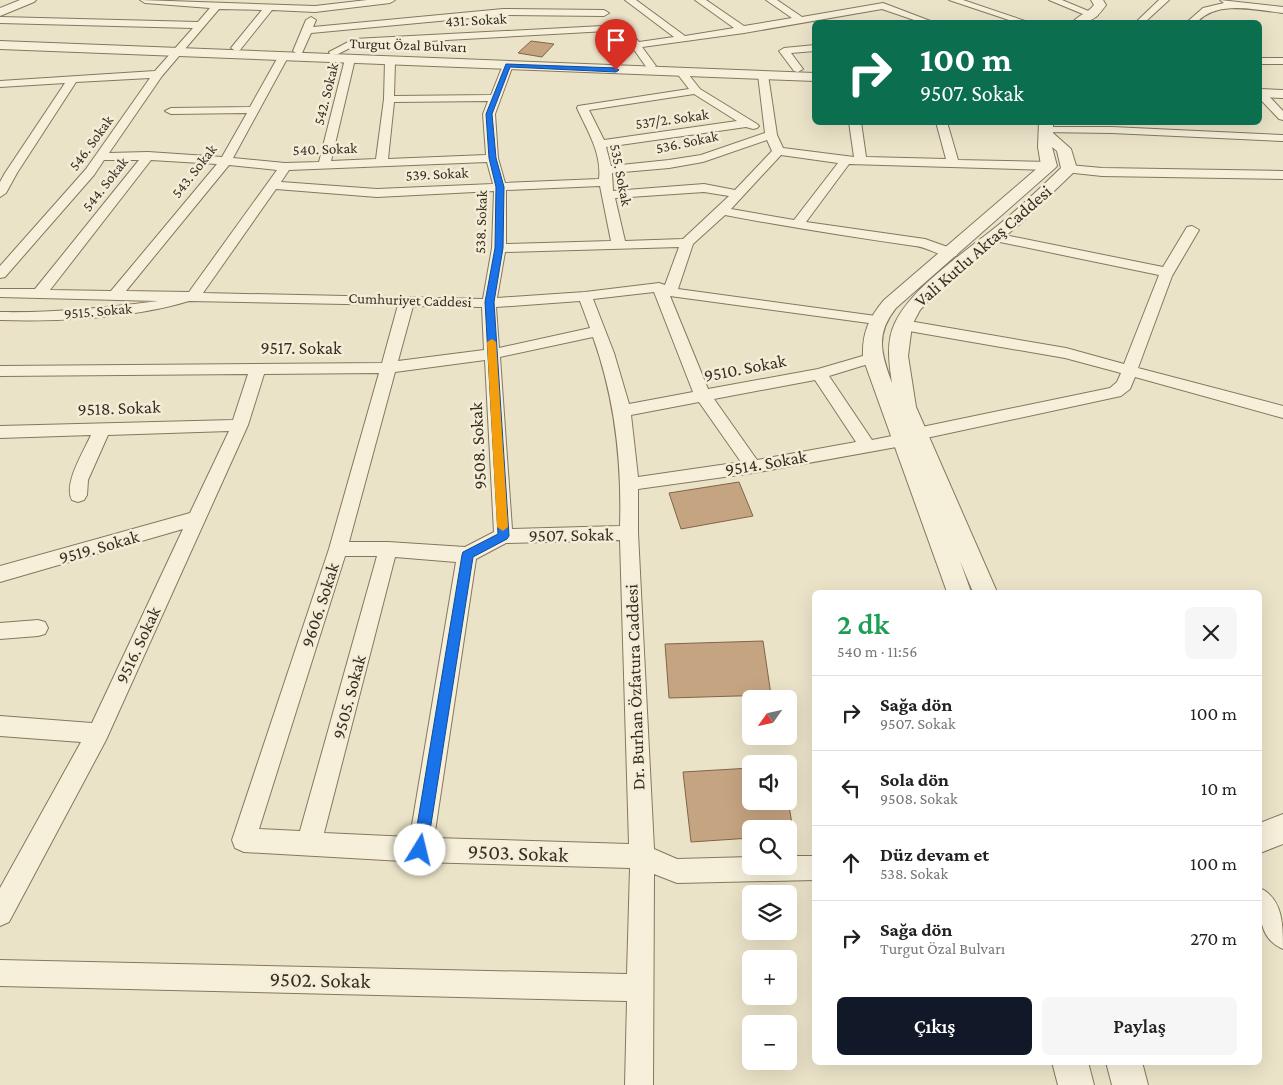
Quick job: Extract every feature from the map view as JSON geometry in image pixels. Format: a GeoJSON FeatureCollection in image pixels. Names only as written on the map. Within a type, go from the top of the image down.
{"type":"FeatureCollection","features":[{"type":"Feature","properties":{"kind":"street"},"geometry":{"type":"LineString","coordinates":[[0,12],[30,0]]}},
{"type":"Feature","properties":{"kind":"street"},"geometry":{"type":"LineString","coordinates":[[145,0],[316,9],[333,4],[390,0]]}},
{"type":"Feature","properties":{"kind":"street"},"geometry":{"type":"LineString","coordinates":[[500,0],[501,23]]}},
{"type":"Feature","properties":{"kind":"street"},"geometry":{"type":"LineString","coordinates":[[630,0],[684,39]]}},
{"type":"Feature","properties":{"kind":"street"},"geometry":{"type":"LineString","coordinates":[[700,0],[744,30]]}},
{"type":"Feature","properties":{"kind":"street"},"geometry":{"type":"LineString","coordinates":[[771,0],[799,19]]}},
{"type":"Feature","properties":{"kind":"street"},"geometry":{"type":"LineString","coordinates":[[865,0],[922,20]]}},
{"type":"Feature","properties":{"kind":"street"},"geometry":{"type":"LineString","coordinates":[[954,0],[1017,20]]}},
{"type":"Feature","properties":{"kind":"street"},"geometry":{"type":"LineString","coordinates":[[1054,0],[1093,15]]}},
{"type":"Feature","properties":{"kind":"street"},"geometry":{"type":"LineString","coordinates":[[1083,20],[1093,15],[1100,5],[1097,0]]}},
{"type":"Feature","properties":{"kind":"street"},"geometry":{"type":"LineString","coordinates":[[1142,20],[1164,0]]}},
{"type":"Feature","properties":{"kind":"street"},"geometry":{"type":"LineString","coordinates":[[1225,0],[1235,6]]}},
{"type":"Feature","properties":{"kind":"street"},"geometry":{"type":"LineString","coordinates":[[591,3],[622,28],[637,45],[651,66]]}},
{"type":"Feature","properties":{"kind":"street","name":"546. Sokak"},"geometry":{"type":"LineString","coordinates":[[0,274],[90,172],[158,74],[201,25],[210,4]]}},
{"type":"Feature","properties":{"kind":"street"},"geometry":{"type":"LineString","coordinates":[[637,45],[744,30],[883,6]]}},
{"type":"Feature","properties":{"kind":"street"},"geometry":{"type":"LineString","coordinates":[[1194,20],[1201,13],[1214,6],[1235,6],[1279,10],[1283,20]]}},
{"type":"Feature","properties":{"kind":"street"},"geometry":{"type":"LineString","coordinates":[[236,48],[269,8]]}},
{"type":"Feature","properties":{"kind":"street"},"geometry":{"type":"LineString","coordinates":[[298,51],[316,9]]}},
{"type":"Feature","properties":{"kind":"street"},"geometry":{"type":"LineString","coordinates":[[307,30],[501,23],[604,13]]}},
{"type":"Feature","properties":{"kind":"street"},"geometry":{"type":"LineString","coordinates":[[1201,13],[1206,20]]}},
{"type":"Feature","properties":{"kind":"street"},"geometry":{"type":"LineString","coordinates":[[0,20],[201,25]]}},
{"type":"Feature","properties":{"kind":"street","name":"431. Sokak"},"geometry":{"type":"LineString","coordinates":[[334,52],[354,42],[501,23],[622,28]]}},
{"type":"Feature","properties":{"kind":"street","name":"Turgut Özal Bulvarı"},"geometry":{"type":"LineString","coordinates":[[0,40],[179,49],[283,57],[812,77]]}},
{"type":"Feature","properties":{"kind":"street","name":"Turgut Özal Bulvarı"},"geometry":{"type":"LineString","coordinates":[[0,45],[179,49],[236,48],[651,66],[812,70]]}},
{"type":"Feature","properties":{"kind":"street"},"geometry":{"type":"LineString","coordinates":[[798,69],[784,51],[812,48]]}},
{"type":"Feature","properties":{"kind":"street","name":"543. Sokak"},"geometry":{"type":"LineString","coordinates":[[115,294],[226,160],[283,57]]}},
{"type":"Feature","properties":{"kind":"street","name":"542. Sokak"},"geometry":{"type":"LineString","coordinates":[[324,165],[350,59]]}},
{"type":"Feature","properties":{"kind":"street"},"geometry":{"type":"LineString","coordinates":[[382,163],[389,99],[390,60]]}},
{"type":"Feature","properties":{"kind":"street"},"geometry":{"type":"LineString","coordinates":[[1262,61],[1283,61]]}},
{"type":"Feature","properties":{"kind":"street","name":"538. Sokak"},"geometry":{"type":"LineString","coordinates":[[492,354],[489,302],[499,248],[500,187],[492,158],[489,114],[508,65]]}},
{"type":"Feature","properties":{"kind":"street"},"geometry":{"type":"LineString","coordinates":[[681,72],[696,91],[748,124],[771,135]]}},
{"type":"Feature","properties":{"kind":"street"},"geometry":{"type":"LineString","coordinates":[[0,84],[158,74]]}},
{"type":"Feature","properties":{"kind":"street"},"geometry":{"type":"LineString","coordinates":[[763,75],[771,135],[778,151]]}},
{"type":"Feature","properties":{"kind":"street"},"geometry":{"type":"LineString","coordinates":[[0,193],[5,173],[73,78]]}},
{"type":"Feature","properties":{"kind":"street"},"geometry":{"type":"LineString","coordinates":[[1262,87],[1283,88]]}},
{"type":"Feature","properties":{"kind":"street","name":"535. Sokak"},"geometry":{"type":"LineString","coordinates":[[618,246],[600,144],[582,108],[696,91]]}},
{"type":"Feature","properties":{"kind":"street"},"geometry":{"type":"LineString","coordinates":[[1262,93],[1283,94]]}},
{"type":"Feature","properties":{"kind":"street"},"geometry":{"type":"LineString","coordinates":[[1262,95],[1283,117]]}},
{"type":"Feature","properties":{"kind":"street"},"geometry":{"type":"LineString","coordinates":[[389,99],[494,98]]}},
{"type":"Feature","properties":{"kind":"street"},"geometry":{"type":"LineString","coordinates":[[171,111],[252,110]]}},
{"type":"Feature","properties":{"kind":"street","name":"537/2. Sokak"},"geometry":{"type":"LineString","coordinates":[[600,144],[748,124]]}},
{"type":"Feature","properties":{"kind":"street"},"geometry":{"type":"LineString","coordinates":[[855,125],[861,161]]}},
{"type":"Feature","properties":{"kind":"street"},"geometry":{"type":"LineString","coordinates":[[942,125],[953,163]]}},
{"type":"Feature","properties":{"kind":"street"},"geometry":{"type":"LineString","coordinates":[[1046,129],[1112,130],[1283,138]]}},
{"type":"Feature","properties":{"kind":"street"},"geometry":{"type":"LineString","coordinates":[[1046,129],[1064,149],[1069,169],[1102,172],[1283,175]]}},
{"type":"Feature","properties":{"kind":"street","name":"Vali Kutlu Aktaş Caddesi"},"geometry":{"type":"LineString","coordinates":[[984,590],[873,358],[872,341],[876,320],[890,304],[1049,166],[1045,147],[1046,129]]}},
{"type":"Feature","properties":{"kind":"street","name":"536. Sokak"},"geometry":{"type":"LineString","coordinates":[[606,176],[703,158],[771,135]]}},
{"type":"Feature","properties":{"kind":"street"},"geometry":{"type":"LineString","coordinates":[[778,151],[861,161],[1049,166]]}},
{"type":"Feature","properties":{"kind":"street"},"geometry":{"type":"LineString","coordinates":[[753,467],[703,396],[664,289],[688,243],[722,211],[778,151]]}},
{"type":"Feature","properties":{"kind":"street"},"geometry":{"type":"LineString","coordinates":[[100,157],[148,156]]}},
{"type":"Feature","properties":{"kind":"street","name":"544. Sokak"},"geometry":{"type":"LineString","coordinates":[[40,293],[148,156],[226,160],[285,167]]}},
{"type":"Feature","properties":{"kind":"street","name":"540. Sokak"},"geometry":{"type":"LineString","coordinates":[[194,295],[285,167],[492,158]]}},
{"type":"Feature","properties":{"kind":"street"},"geometry":{"type":"LineString","coordinates":[[797,225],[846,160]]}},
{"type":"Feature","properties":{"kind":"street","name":"Vali Kutlu Aktaş Caddesi"},"geometry":{"type":"LineString","coordinates":[[958,590],[910,437],[898,356],[904,325],[912,308],[924,295],[995,237],[1069,169]]}},
{"type":"Feature","properties":{"kind":"street","name":"539. Sokak"},"geometry":{"type":"LineString","coordinates":[[271,185],[377,193],[500,187],[606,176]]}},
{"type":"Feature","properties":{"kind":"street"},"geometry":{"type":"LineString","coordinates":[[608,195],[704,188],[738,194]]}},
{"type":"Feature","properties":{"kind":"street"},"geometry":{"type":"LineString","coordinates":[[722,211],[797,225],[925,243],[951,253]]}},
{"type":"Feature","properties":{"kind":"street"},"geometry":{"type":"LineString","coordinates":[[910,437],[1115,392],[1124,385],[1167,272],[1192,230]]}},
{"type":"Feature","properties":{"kind":"street"},"geometry":{"type":"LineString","coordinates":[[995,237],[1167,272]]}},
{"type":"Feature","properties":{"kind":"street"},"geometry":{"type":"LineString","coordinates":[[499,248],[688,243]]}},
{"type":"Feature","properties":{"kind":"street","name":"Cumhuriyet Caddesi"},"geometry":{"type":"LineString","coordinates":[[0,293],[194,295],[489,302],[664,289],[876,320]]}},
{"type":"Feature","properties":{"kind":"street","name":"9515. Sokak"},"geometry":{"type":"LineString","coordinates":[[2,318],[122,310],[164,304],[194,295]]}},
{"type":"Feature","properties":{"kind":"street","name":"Dr. Burhan Özfatura Caddesi"},"geometry":{"type":"LineString","coordinates":[[585,296],[599,331],[622,411],[630,484],[629,533],[642,856],[639,1085]]}},
{"type":"Feature","properties":{"kind":"street","name":"9606. Sokak"},"geometry":{"type":"LineString","coordinates":[[244,840],[338,549],[386,368],[407,300]]}},
{"type":"Feature","properties":{"kind":"street"},"geometry":{"type":"LineString","coordinates":[[876,320],[1066,353],[1283,412]]}},
{"type":"Feature","properties":{"kind":"street","name":"9517. Sokak"},"geometry":{"type":"LineString","coordinates":[[0,371],[386,368],[492,354],[599,331]]}},
{"type":"Feature","properties":{"kind":"street","name":"9508. Sokak"},"geometry":{"type":"LineString","coordinates":[[492,354],[503,536]]}},
{"type":"Feature","properties":{"kind":"street","name":"9510. Sokak"},"geometry":{"type":"LineString","coordinates":[[622,411],[819,374],[873,358]]}},
{"type":"Feature","properties":{"kind":"street","name":"9516. Sokak"},"geometry":{"type":"LineString","coordinates":[[0,913],[98,733],[240,425],[258,368]]}},
{"type":"Feature","properties":{"kind":"street"},"geometry":{"type":"LineString","coordinates":[[819,374],[867,446]]}},
{"type":"Feature","properties":{"kind":"street","name":"9518. Sokak"},"geometry":{"type":"LineString","coordinates":[[1,434],[103,428],[240,425]]}},
{"type":"Feature","properties":{"kind":"street"},"geometry":{"type":"LineString","coordinates":[[78,495],[79,480],[103,428]]}},
{"type":"Feature","properties":{"kind":"street","name":"9514. Sokak"},"geometry":{"type":"LineString","coordinates":[[630,484],[753,467],[910,437]]}},
{"type":"Feature","properties":{"kind":"street","name":"9519. Sokak"},"geometry":{"type":"LineString","coordinates":[[0,574],[197,518]]}},
{"type":"Feature","properties":{"kind":"street","name":"9507. Sokak"},"geometry":{"type":"LineString","coordinates":[[468,555],[503,536],[629,533]]}},
{"type":"Feature","properties":{"kind":"street"},"geometry":{"type":"LineString","coordinates":[[338,549],[388,549],[468,555],[420,850]]}},
{"type":"Feature","properties":{"kind":"street","name":"9505. Sokak"},"geometry":{"type":"LineString","coordinates":[[309,844],[388,549]]}},
{"type":"Feature","properties":{"kind":"street"},"geometry":{"type":"LineString","coordinates":[[0,631],[38,628]]}},
{"type":"Feature","properties":{"kind":"street"},"geometry":{"type":"LineString","coordinates":[[0,726],[98,733]]}},
{"type":"Feature","properties":{"kind":"street"},"geometry":{"type":"LineString","coordinates":[[1262,837],[1283,829]]}},
{"type":"Feature","properties":{"kind":"street","name":"9503. Sokak"},"geometry":{"type":"LineString","coordinates":[[244,840],[420,850],[642,856]]}},
{"type":"Feature","properties":{"kind":"street"},"geometry":{"type":"LineString","coordinates":[[642,856],[677,871],[812,868]]}},
{"type":"Feature","properties":{"kind":"street"},"geometry":{"type":"LineString","coordinates":[[1262,904],[1283,936]]}},
{"type":"Feature","properties":{"kind":"street","name":"9502. Sokak"},"geometry":{"type":"LineString","coordinates":[[0,972],[640,988]]}},
{"type":"Feature","properties":{"kind":"street"},"geometry":{"type":"LineString","coordinates":[[1071,1065],[1076,1085]]}},
{"type":"Feature","properties":{"kind":"street"},"geometry":{"type":"LineString","coordinates":[[1125,1065],[1130,1085]]}},
{"type":"Feature","properties":{"kind":"building"},"geometry":{"type":"Polygon","coordinates":[[[531,41],[554,44],[542,57],[518,53],[531,41]]]}},
{"type":"Feature","properties":{"kind":"building"},"geometry":{"type":"Polygon","coordinates":[[[739,482],[753,516],[681,529],[669,493],[739,482]]]}},
{"type":"Feature","properties":{"kind":"building"},"geometry":{"type":"Polygon","coordinates":[[[763,641],[770,690],[742,690],[742,696],[669,698],[665,644],[763,641]]]}},
{"type":"Feature","properties":{"kind":"building"},"geometry":{"type":"Polygon","coordinates":[[[742,769],[742,810],[790,810],[791,820],[742,820],[742,839],[691,842],[683,772],[742,769]]]}},
{"type":"Feature","properties":{"kind":"slow traffic"},"geometry":{"type":"LineString","coordinates":[[492,342],[503,527]]}},
{"type":"Feature","properties":{"kind":"route"},"geometry":{"type":"LineString","coordinates":[[420,850],[468,555],[503,536],[489,302],[499,248],[500,187],[492,158],[489,114],[508,65],[616,70]]}}]}
